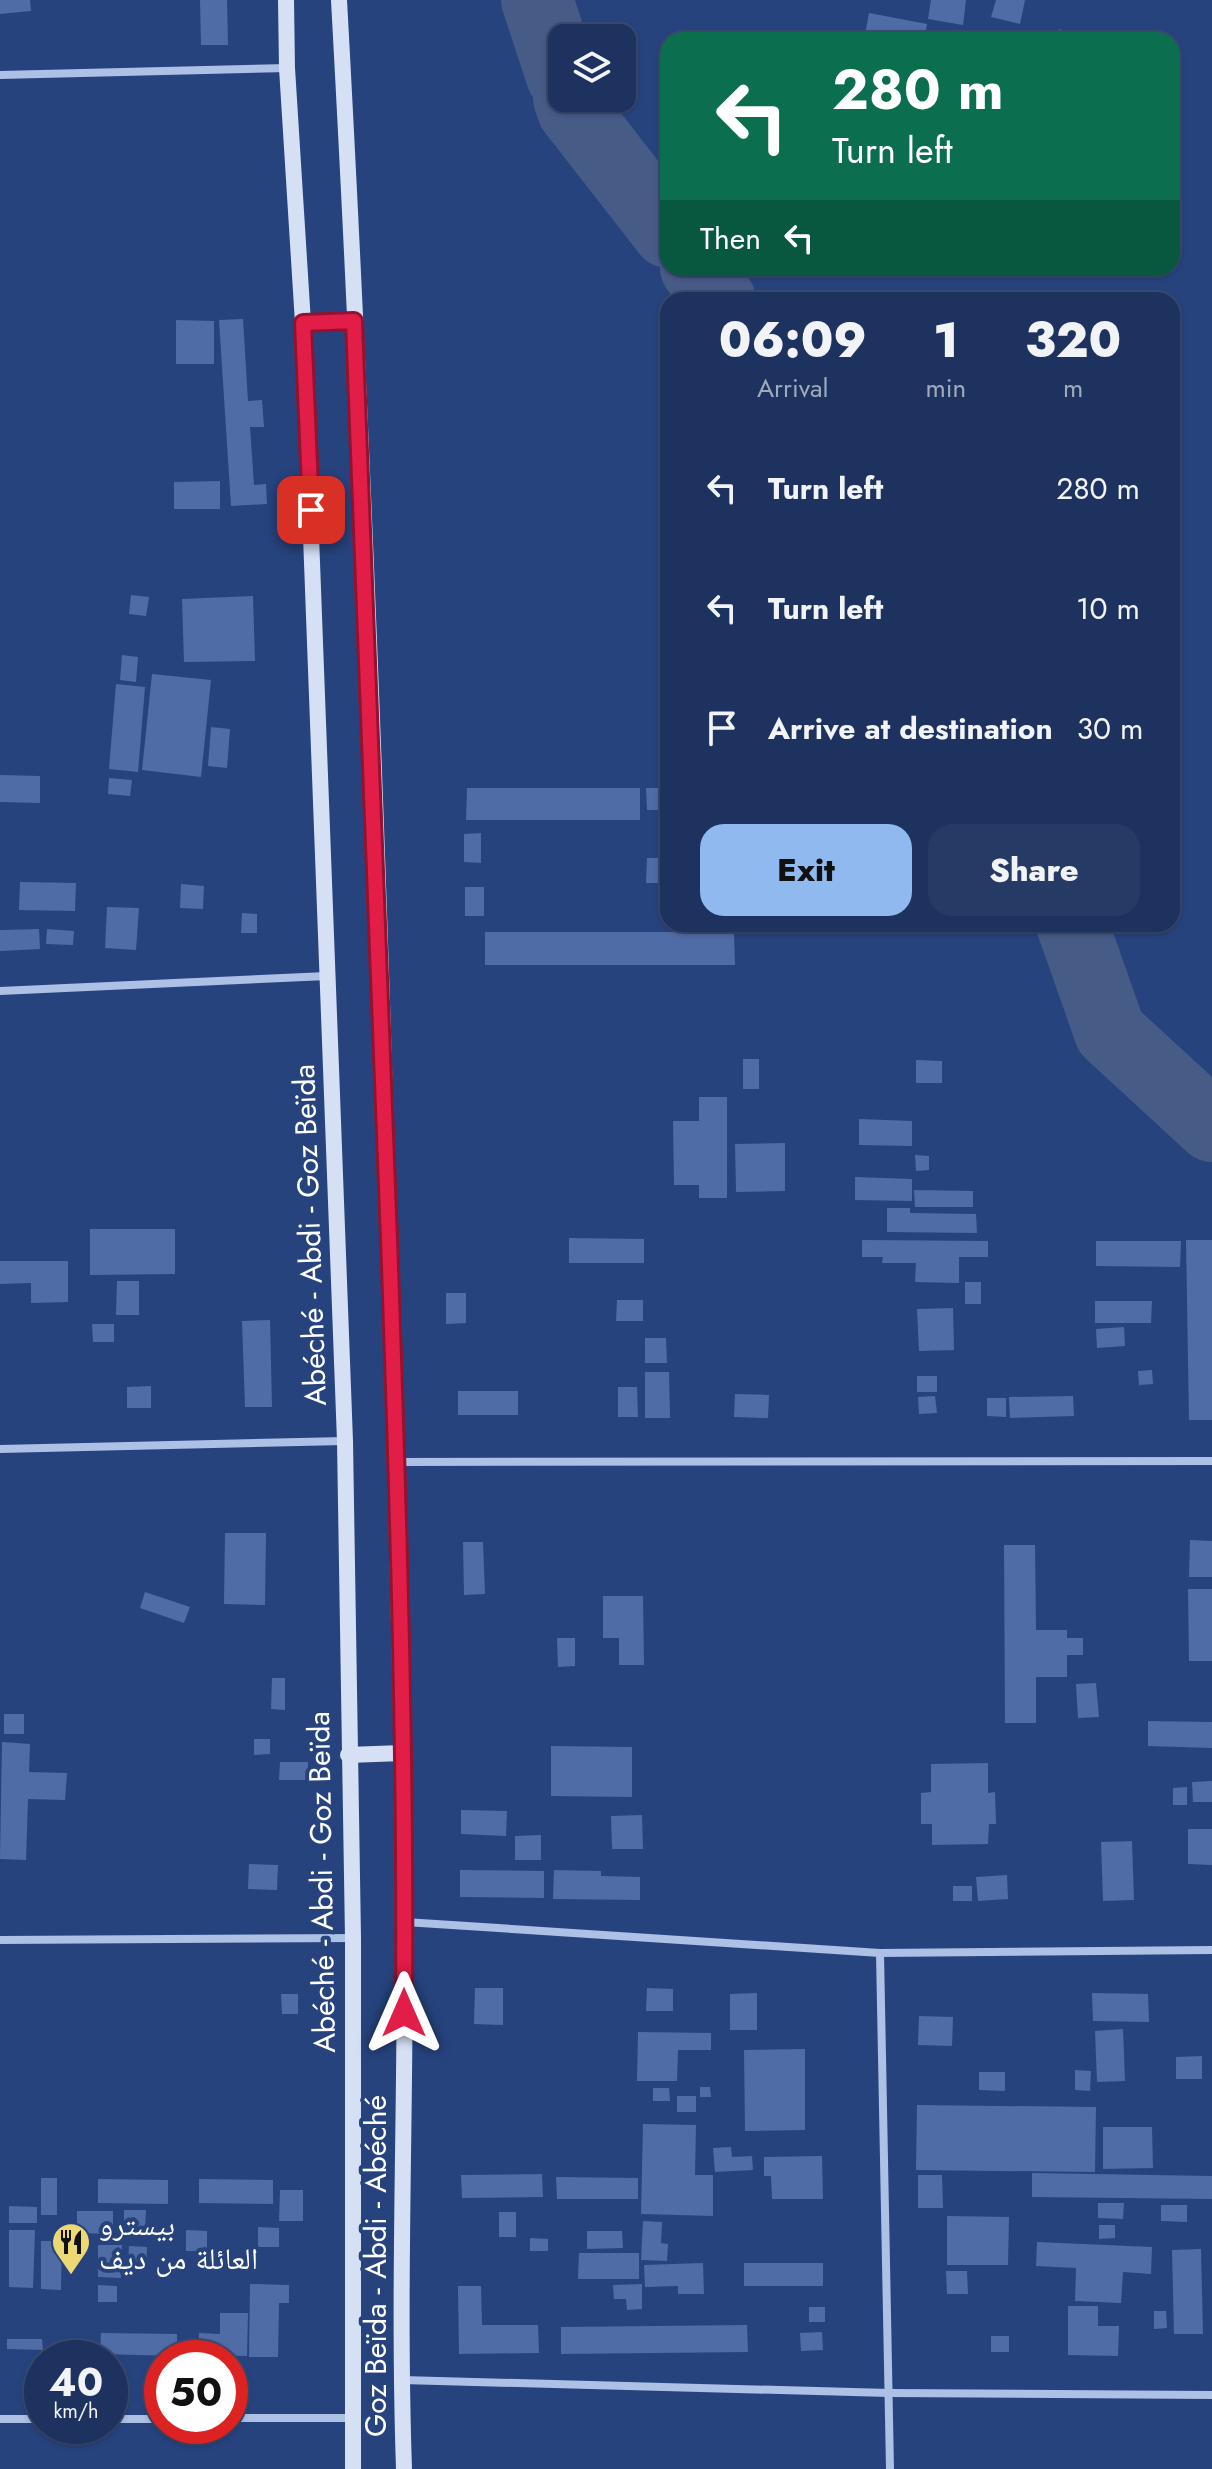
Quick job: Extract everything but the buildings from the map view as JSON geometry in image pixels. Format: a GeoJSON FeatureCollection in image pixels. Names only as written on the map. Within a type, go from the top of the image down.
{"type":"FeatureCollection","features":[{"type":"Feature","properties":{"kind":"main road","name":"Abéché - Abdi - Goz Beïda"},"geometry":{"type":"LineString","coordinates":[[286,0],[287,68],[303,323],[345,1441],[353,1938],[353,2469]]}},
{"type":"Feature","properties":{"kind":"main road","name":"Goz Beïda - Abdi - Abéché"},"geometry":{"type":"LineString","coordinates":[[339,0],[381,969],[397,1462],[405,1922],[401,2380],[404,2469]]}},
{"type":"Feature","properties":{"kind":"main road"},"geometry":{"type":"LineString","coordinates":[[303,323],[354,321]]}},
{"type":"Feature","properties":{"kind":"main road"},"geometry":{"type":"LineString","coordinates":[[348,1755],[402,1753]]}},
{"type":"Feature","properties":{"kind":"street"},"geometry":{"type":"LineString","coordinates":[[0,75],[287,68]]}},
{"type":"Feature","properties":{"kind":"street"},"geometry":{"type":"LineString","coordinates":[[0,991],[328,976]]}},
{"type":"Feature","properties":{"kind":"street"},"geometry":{"type":"LineString","coordinates":[[0,1449],[345,1441]]}},
{"type":"Feature","properties":{"kind":"street"},"geometry":{"type":"LineString","coordinates":[[397,1462],[1212,1461]]}},
{"type":"Feature","properties":{"kind":"street"},"geometry":{"type":"LineString","coordinates":[[405,1922],[880,1953],[1212,1950]]}},
{"type":"Feature","properties":{"kind":"street"},"geometry":{"type":"LineString","coordinates":[[0,1940],[353,1938]]}},
{"type":"Feature","properties":{"kind":"street"},"geometry":{"type":"LineString","coordinates":[[880,1953],[890,2469]]}},
{"type":"Feature","properties":{"kind":"street"},"geometry":{"type":"LineString","coordinates":[[401,2380],[889,2393],[1212,2395]]}},
{"type":"Feature","properties":{"kind":"street"},"geometry":{"type":"LineString","coordinates":[[248,2418],[352,2418]]}},
{"type":"Feature","properties":{"kind":"street"},"geometry":{"type":"LineString","coordinates":[[0,2419],[24,2419]]}},
{"type":"Feature","properties":{"kind":"waterway"},"geometry":{"type":"LineString","coordinates":[[537,0],[548,33]]}},
{"type":"Feature","properties":{"kind":"waterway"},"geometry":{"type":"LineString","coordinates":[[575,112],[660,222]]}},
{"type":"Feature","properties":{"kind":"waterway"},"geometry":{"type":"LineString","coordinates":[[702,276],[714,292]]}},
{"type":"Feature","properties":{"kind":"waterway"},"geometry":{"type":"LineString","coordinates":[[1075,932],[1110,1032],[1212,1126]]}},
{"type":"Feature","properties":{"kind":"place","name":"بيسترو العائلة من ديف"},"geometry":{"type":"Point","coordinates":[71,2276]}},
{"type":"Feature","properties":{"kind":"route"},"geometry":{"type":"LineString","coordinates":[[311,510],[303,323],[354,321],[381,969],[397,1462],[404,2013]]}}]}
